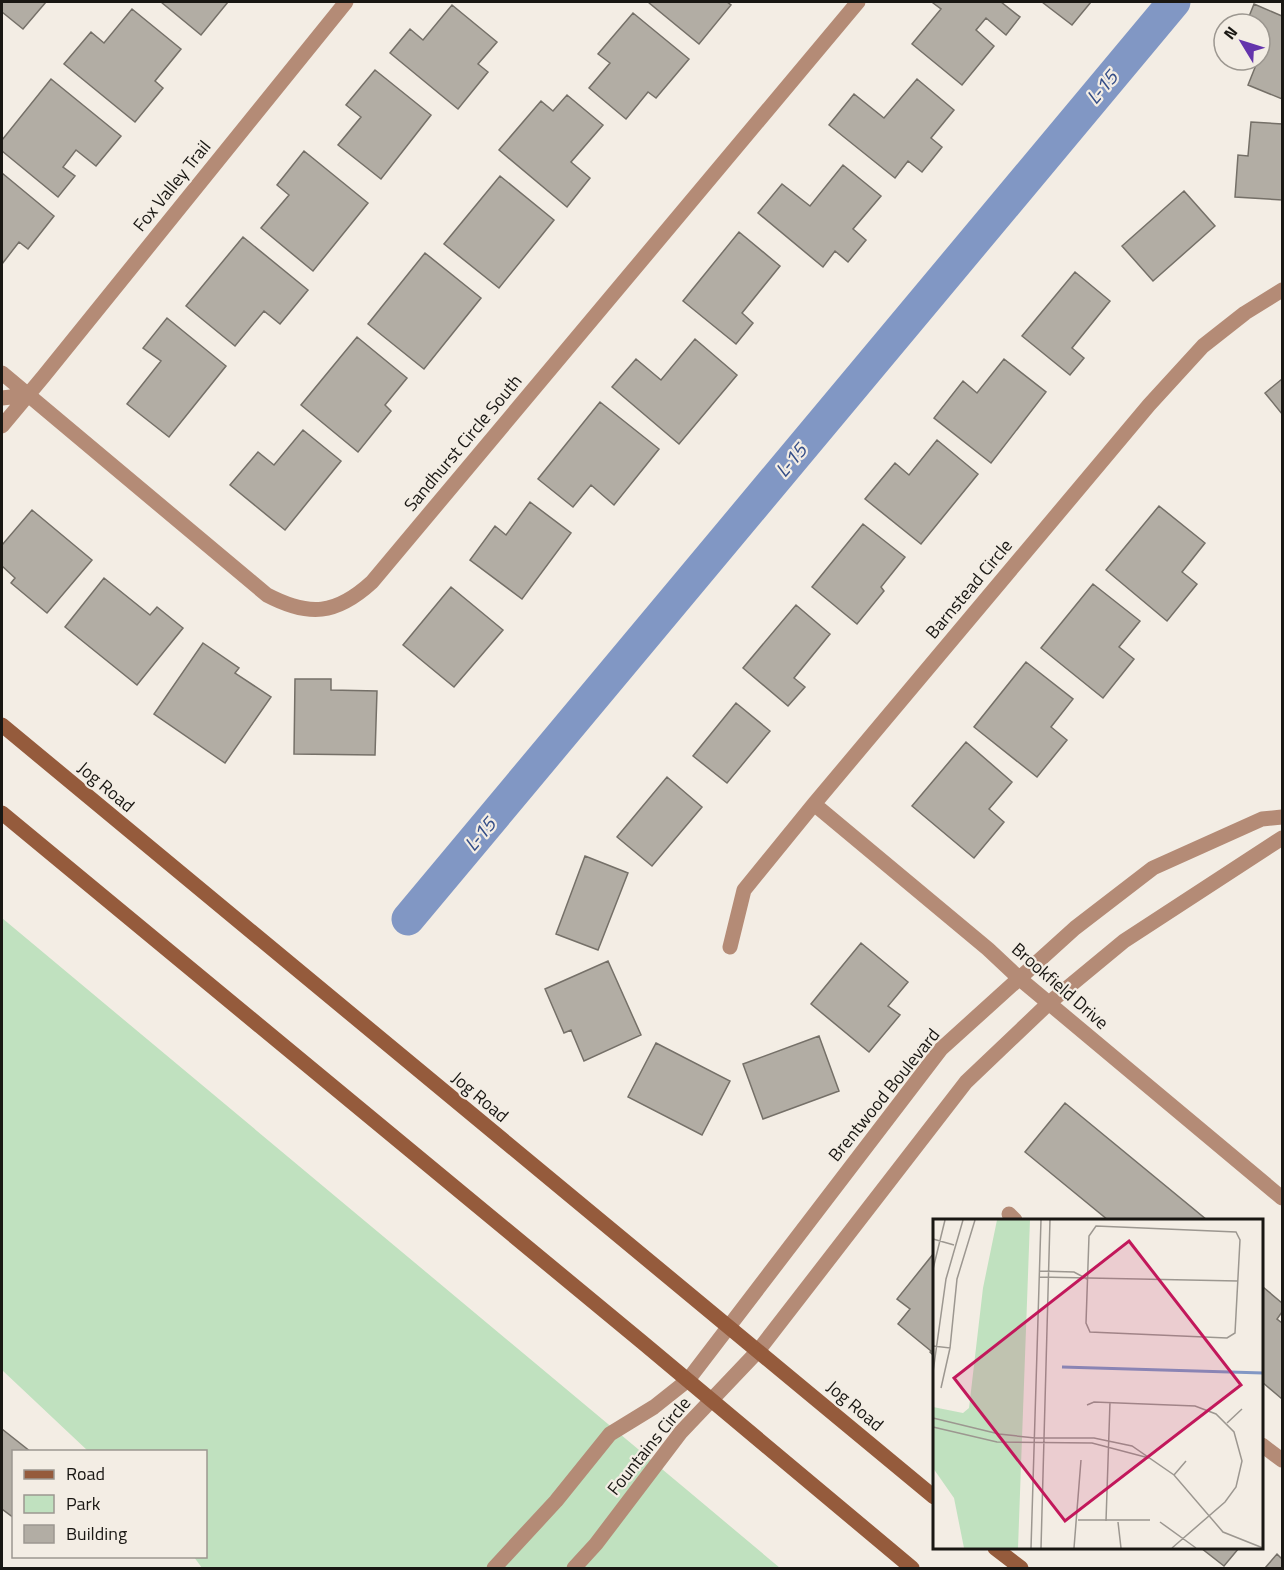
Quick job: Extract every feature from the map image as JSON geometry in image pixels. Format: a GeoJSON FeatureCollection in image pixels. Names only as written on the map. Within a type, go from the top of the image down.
{"type":"FeatureCollection","features":[{"type":"Feature","properties":{"kind":"main road","name":"Jog Road"},"geometry":{"type":"LineString","coordinates":[[2,725],[933,1496]]}},
{"type":"Feature","properties":{"kind":"main road"},"geometry":{"type":"LineString","coordinates":[[2,813],[688,1380],[912,1569]]}},
{"type":"Feature","properties":{"kind":"main road"},"geometry":{"type":"LineString","coordinates":[[996,1549],[1021,1569]]}},
{"type":"Feature","properties":{"kind":"street","name":"Fox Valley Trail"},"geometry":{"type":"LineString","coordinates":[[2,426],[346,2]]}},
{"type":"Feature","properties":{"kind":"street","name":"Sandhurst Circle South"},"geometry":{"type":"LineString","coordinates":[[2,373],[267,595],[288,606],[311,610],[335,607],[356,596],[372,582],[858,2]]}},
{"type":"Feature","properties":{"kind":"street","name":"Barnstead Circle"},"geometry":{"type":"LineString","coordinates":[[730,947],[744,890],[1149,405],[1203,346],[1245,313],[1282,290]]}},
{"type":"Feature","properties":{"kind":"street"},"geometry":{"type":"LineString","coordinates":[[2,398],[28,395]]}},
{"type":"Feature","properties":{"kind":"street","name":"Brookfield Drive"},"geometry":{"type":"LineString","coordinates":[[814,804],[988,950],[1020,980],[1282,1198]]}},
{"type":"Feature","properties":{"kind":"street","name":"Brentwood Boulevard"},"geometry":{"type":"LineString","coordinates":[[688,1380],[941,1049],[1076,928],[1152,868],[1262,819],[1282,817]]}},
{"type":"Feature","properties":{"kind":"street"},"geometry":{"type":"LineString","coordinates":[[758,1351],[966,1082],[1049,1003],[1124,941],[1282,838]]}},
{"type":"Feature","properties":{"kind":"street","name":"Fountains Circle"},"geometry":{"type":"LineString","coordinates":[[574,1569],[596,1544],[681,1432],[758,1351]]}},
{"type":"Feature","properties":{"kind":"street","name":"Fountains Circle"},"geometry":{"type":"LineString","coordinates":[[494,1569],[556,1501],[609,1434],[654,1407],[688,1380]]}},
{"type":"Feature","properties":{"kind":"street"},"geometry":{"type":"LineString","coordinates":[[1263,1446],[1282,1460]]}},
{"type":"Feature","properties":{"kind":"green space"},"geometry":{"type":"Polygon","coordinates":[[[2,918],[780,1568],[202,1568],[195,1558],[207,1558],[207,1450],[87,1450],[2,1370],[2,918]]]}},
{"type":"Feature","properties":{"kind":"building"},"geometry":{"type":"Polygon","coordinates":[[[2,2],[46,2],[23,29],[2,12],[2,2]]]}},
{"type":"Feature","properties":{"kind":"building"},"geometry":{"type":"Polygon","coordinates":[[[161,2],[228,2],[201,35],[161,2]]]}},
{"type":"Feature","properties":{"kind":"building"},"geometry":{"type":"Polygon","coordinates":[[[648,2],[727,2],[731,5],[699,44],[648,2]]]}},
{"type":"Feature","properties":{"kind":"building"},"geometry":{"type":"Polygon","coordinates":[[[934,2],[1001,2],[1020,17],[1006,35],[986,18],[976,30],[994,46],[962,85],[912,44],[941,9],[934,2]]]}},
{"type":"Feature","properties":{"kind":"building"},"geometry":{"type":"Polygon","coordinates":[[[1042,2],[1091,2],[1072,25],[1042,2]]]}},
{"type":"Feature","properties":{"kind":"building"},"geometry":{"type":"Polygon","coordinates":[[[1254,4],[1282,16],[1282,99],[1248,85],[1253,72],[1272,72],[1272,12],[1251,12],[1254,4]]]}},
{"type":"Feature","properties":{"kind":"building"},"geometry":{"type":"Polygon","coordinates":[[[452,5],[497,42],[478,64],[488,72],[458,109],[390,53],[410,29],[423,40],[452,5]]]}},
{"type":"Feature","properties":{"kind":"building"},"geometry":{"type":"Polygon","coordinates":[[[132,9],[181,49],[155,81],[163,88],[135,122],[64,64],[91,32],[104,43],[132,9]]]}},
{"type":"Feature","properties":{"kind":"building"},"geometry":{"type":"Polygon","coordinates":[[[633,13],[689,59],[656,98],[648,92],[626,119],[589,88],[610,63],[598,54],[633,13]]]}},
{"type":"Feature","properties":{"kind":"building"},"geometry":{"type":"Polygon","coordinates":[[[375,70],[431,115],[381,179],[338,145],[361,117],[346,105],[375,70]]]}},
{"type":"Feature","properties":{"kind":"building"},"geometry":{"type":"Polygon","coordinates":[[[51,79],[121,136],[96,166],[76,150],[63,167],[75,176],[58,197],[2,151],[2,140],[51,79]]]}},
{"type":"Feature","properties":{"kind":"building"},"geometry":{"type":"Polygon","coordinates":[[[917,79],[954,110],[931,138],[942,147],[922,172],[908,161],[895,178],[829,125],[854,94],[884,118],[917,79]]]}},
{"type":"Feature","properties":{"kind":"building"},"geometry":{"type":"Polygon","coordinates":[[[567,95],[603,125],[571,162],[590,178],[567,207],[499,150],[541,101],[553,111],[567,95]]]}},
{"type":"Feature","properties":{"kind":"building"},"geometry":{"type":"Polygon","coordinates":[[[1251,122],[1282,124],[1282,200],[1235,197],[1238,155],[1248,156],[1251,122]]]}},
{"type":"Feature","properties":{"kind":"building"},"geometry":{"type":"Polygon","coordinates":[[[304,151],[368,203],[313,271],[261,228],[289,195],[277,185],[304,151]]]}},
{"type":"Feature","properties":{"kind":"building"},"geometry":{"type":"Polygon","coordinates":[[[843,165],[881,196],[853,229],[866,240],[848,262],[835,251],[823,267],[758,213],[782,184],[810,206],[843,165]]]}},
{"type":"Feature","properties":{"kind":"building"},"geometry":{"type":"Polygon","coordinates":[[[2,173],[54,216],[28,249],[19,242],[2,264],[2,173]]]}},
{"type":"Feature","properties":{"kind":"building"},"geometry":{"type":"Polygon","coordinates":[[[500,176],[554,220],[499,288],[444,244],[500,176]]]}},
{"type":"Feature","properties":{"kind":"building"},"geometry":{"type":"Polygon","coordinates":[[[1184,191],[1215,226],[1153,281],[1122,246],[1184,191]]]}},
{"type":"Feature","properties":{"kind":"building"},"geometry":{"type":"Polygon","coordinates":[[[739,232],[780,266],[742,313],[753,323],[736,344],[683,301],[739,232]]]}},
{"type":"Feature","properties":{"kind":"building"},"geometry":{"type":"Polygon","coordinates":[[[243,237],[308,290],[280,324],[264,311],[235,346],[186,306],[243,237]]]}},
{"type":"Feature","properties":{"kind":"building"},"geometry":{"type":"Polygon","coordinates":[[[425,253],[481,298],[424,369],[368,324],[425,253]]]}},
{"type":"Feature","properties":{"kind":"building"},"geometry":{"type":"Polygon","coordinates":[[[1075,272],[1110,301],[1072,348],[1084,358],[1070,375],[1022,336],[1075,272]]]}},
{"type":"Feature","properties":{"kind":"building"},"geometry":{"type":"Polygon","coordinates":[[[167,318],[226,366],[169,437],[127,404],[161,361],[143,348],[167,318]]]}},
{"type":"Feature","properties":{"kind":"building"},"geometry":{"type":"Polygon","coordinates":[[[357,337],[407,378],[385,405],[391,411],[358,452],[301,405],[357,337]]]}},
{"type":"Feature","properties":{"kind":"building"},"geometry":{"type":"Polygon","coordinates":[[[695,339],[737,375],[679,444],[612,387],[636,359],[661,380],[695,339]]]}},
{"type":"Feature","properties":{"kind":"building"},"geometry":{"type":"Polygon","coordinates":[[[1004,359],[1046,392],[991,463],[934,418],[963,381],[977,393],[1004,359]]]}},
{"type":"Feature","properties":{"kind":"building"},"geometry":{"type":"Polygon","coordinates":[[[1282,379],[1282,414],[1265,393],[1282,379]]]}},
{"type":"Feature","properties":{"kind":"building"},"geometry":{"type":"Polygon","coordinates":[[[600,402],[659,449],[614,505],[591,485],[573,507],[538,479],[600,402]]]}},
{"type":"Feature","properties":{"kind":"building"},"geometry":{"type":"Polygon","coordinates":[[[303,430],[341,461],[285,530],[230,485],[258,452],[274,465],[303,430]]]}},
{"type":"Feature","properties":{"kind":"building"},"geometry":{"type":"Polygon","coordinates":[[[937,440],[978,474],[921,544],[865,499],[895,463],[909,475],[937,440]]]}},
{"type":"Feature","properties":{"kind":"building"},"geometry":{"type":"Polygon","coordinates":[[[530,502],[571,533],[522,599],[470,560],[495,526],[506,535],[530,502]]]}},
{"type":"Feature","properties":{"kind":"building"},"geometry":{"type":"Polygon","coordinates":[[[1159,506],[1205,543],[1182,572],[1197,584],[1167,621],[1106,570],[1159,506]]]}},
{"type":"Feature","properties":{"kind":"building"},"geometry":{"type":"Polygon","coordinates":[[[32,510],[92,560],[47,613],[11,583],[15,578],[2,566],[2,545],[32,510]]]}},
{"type":"Feature","properties":{"kind":"building"},"geometry":{"type":"Polygon","coordinates":[[[863,524],[905,557],[881,587],[884,591],[857,624],[812,587],[863,524]]]}},
{"type":"Feature","properties":{"kind":"building"},"geometry":{"type":"Polygon","coordinates":[[[104,578],[150,615],[157,607],[183,628],[137,685],[65,627],[104,578]]]}},
{"type":"Feature","properties":{"kind":"building"},"geometry":{"type":"Polygon","coordinates":[[[1093,584],[1140,621],[1119,647],[1134,659],[1103,698],[1041,648],[1093,584]]]}},
{"type":"Feature","properties":{"kind":"building"},"geometry":{"type":"Polygon","coordinates":[[[451,587],[503,630],[454,687],[403,645],[451,587]]]}},
{"type":"Feature","properties":{"kind":"building"},"geometry":{"type":"Polygon","coordinates":[[[796,605],[830,634],[794,678],[805,687],[788,706],[743,668],[796,605]]]}},
{"type":"Feature","properties":{"kind":"building"},"geometry":{"type":"Polygon","coordinates":[[[203,643],[239,668],[235,673],[271,697],[225,763],[154,714],[203,643]]]}},
{"type":"Feature","properties":{"kind":"building"},"geometry":{"type":"Polygon","coordinates":[[[1026,662],[1073,699],[1051,727],[1067,740],[1037,777],[974,727],[1026,662]]]}},
{"type":"Feature","properties":{"kind":"building"},"geometry":{"type":"Polygon","coordinates":[[[295,679],[331,679],[331,690],[377,691],[375,755],[294,754],[295,679]]]}},
{"type":"Feature","properties":{"kind":"building"},"geometry":{"type":"Polygon","coordinates":[[[736,703],[770,731],[727,783],[693,756],[736,703]]]}},
{"type":"Feature","properties":{"kind":"building"},"geometry":{"type":"Polygon","coordinates":[[[966,742],[1012,782],[989,809],[1004,822],[974,858],[912,806],[966,742]]]}},
{"type":"Feature","properties":{"kind":"building"},"geometry":{"type":"Polygon","coordinates":[[[667,777],[702,807],[652,866],[617,837],[667,777]]]}},
{"type":"Feature","properties":{"kind":"building"},"geometry":{"type":"Polygon","coordinates":[[[585,856],[628,873],[598,950],[556,934],[585,856]]]}},
{"type":"Feature","properties":{"kind":"building"},"geometry":{"type":"Polygon","coordinates":[[[861,943],[908,982],[888,1006],[900,1015],[869,1052],[811,1004],[861,943]]]}},
{"type":"Feature","properties":{"kind":"building"},"geometry":{"type":"Polygon","coordinates":[[[608,961],[641,1035],[584,1061],[571,1030],[564,1033],[545,989],[608,961]]]}},
{"type":"Feature","properties":{"kind":"building"},"geometry":{"type":"Polygon","coordinates":[[[819,1036],[839,1091],[763,1119],[743,1064],[819,1036]]]}},
{"type":"Feature","properties":{"kind":"building"},"geometry":{"type":"Polygon","coordinates":[[[656,1043],[730,1081],[702,1135],[628,1097],[656,1043]]]}},
{"type":"Feature","properties":{"kind":"building"},"geometry":{"type":"Polygon","coordinates":[[[1065,1103],[1206,1219],[1107,1219],[1025,1152],[1065,1103]]]}},
{"type":"Feature","properties":{"kind":"building"},"geometry":{"type":"Polygon","coordinates":[[[933,1254],[933,1355],[898,1324],[910,1309],[897,1299],[933,1254]]]}},
{"type":"Feature","properties":{"kind":"building"},"geometry":{"type":"Polygon","coordinates":[[[1263,1287],[1282,1303],[1282,1312],[1277,1319],[1282,1323],[1282,1399],[1263,1383],[1263,1287]]]}},
{"type":"Feature","properties":{"kind":"building"},"geometry":{"type":"Polygon","coordinates":[[[2,1429],[28,1450],[12,1450],[12,1516],[2,1509],[2,1429]]]}},
{"type":"Feature","properties":{"kind":"building"},"geometry":{"type":"Polygon","coordinates":[[[1202,1549],[1238,1549],[1224,1566],[1202,1549]]]}},
{"type":"Feature","properties":{"kind":"building"},"geometry":{"type":"Polygon","coordinates":[[[1277,1554],[1282,1559],[1282,1568],[1265,1568],[1277,1554]]]}},
{"type":"Feature","properties":{"kind":"waterway","name":"L-15"},"geometry":{"type":"LineString","coordinates":[[408,919],[1174,2]]}}]}
